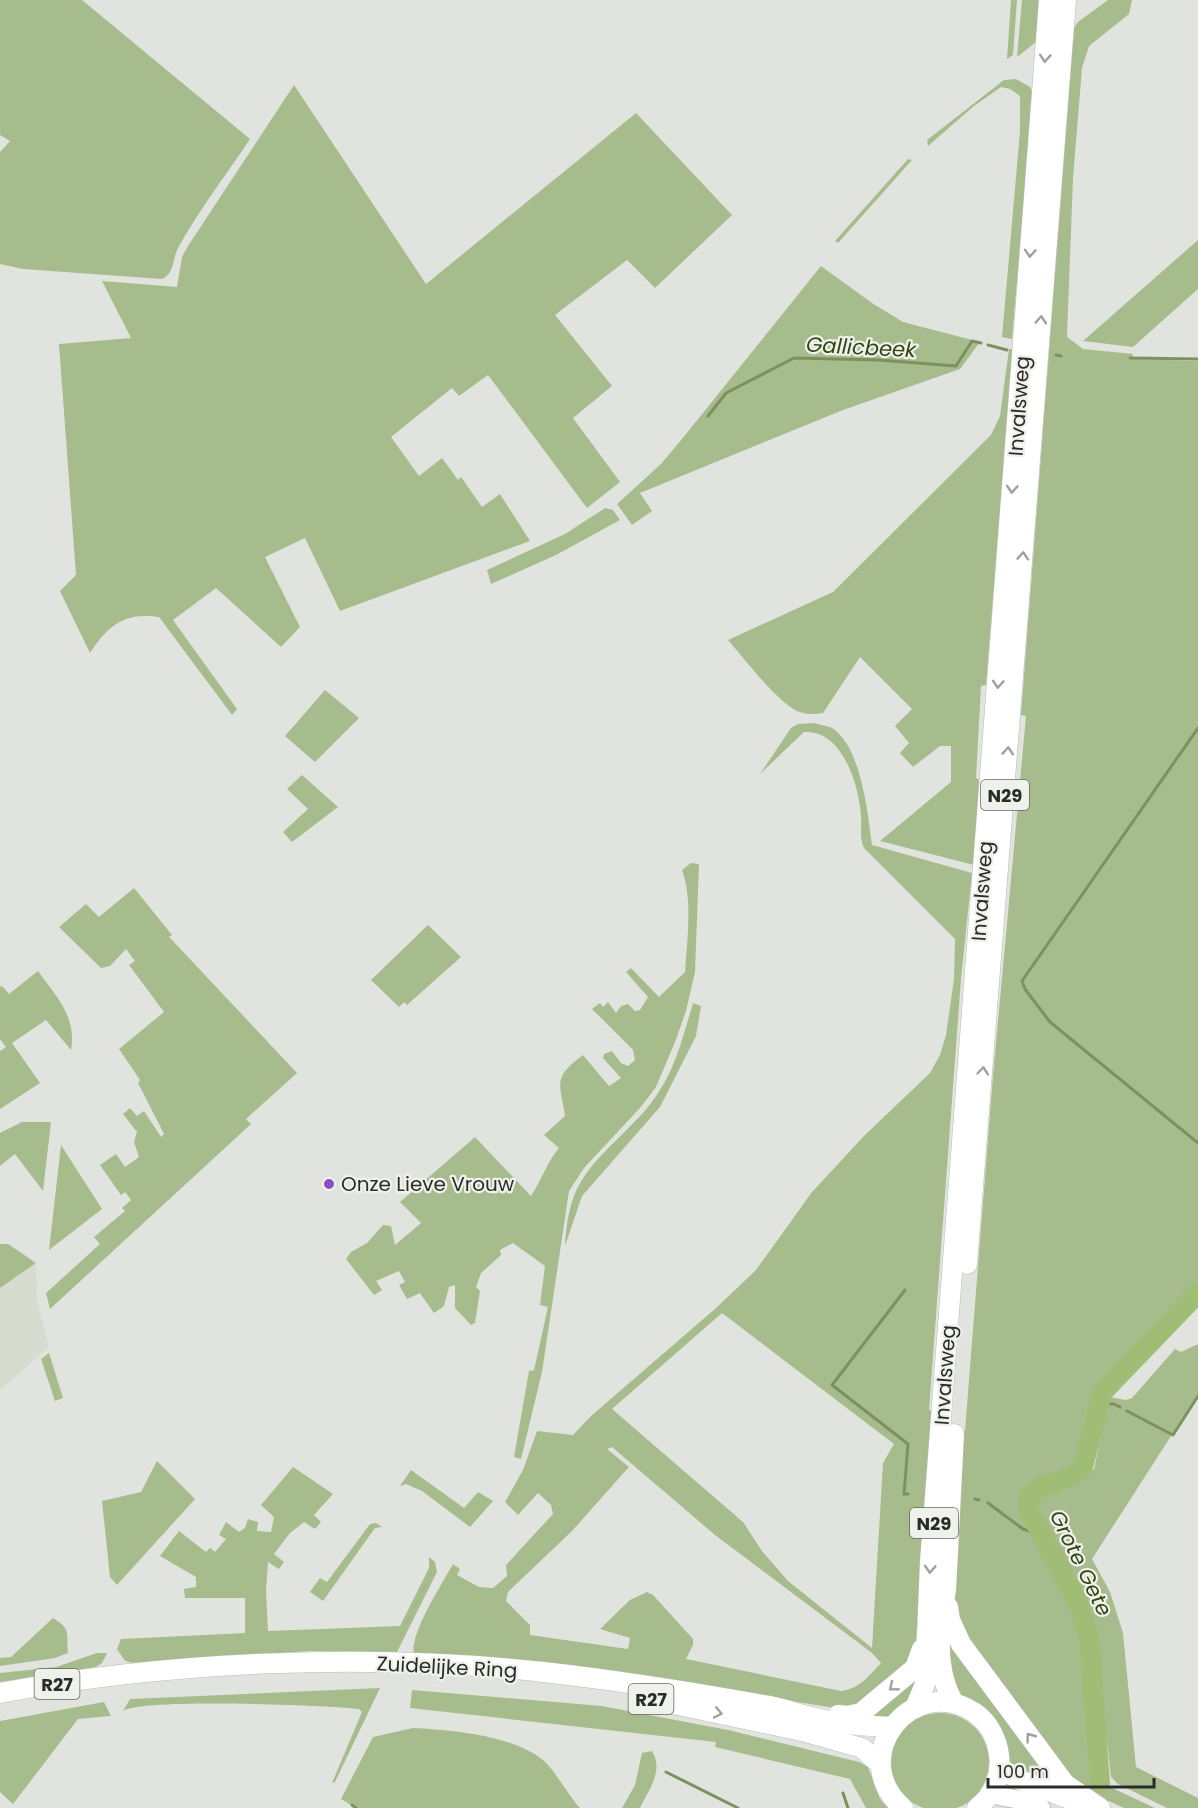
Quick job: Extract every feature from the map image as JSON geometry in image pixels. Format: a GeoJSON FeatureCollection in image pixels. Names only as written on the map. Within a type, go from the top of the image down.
{"type":"FeatureCollection","features":[{"type":"Feature","properties":{"kind":"highway","name":"Invalsweg"},"geometry":{"type":"LineString","coordinates":[[915,1708],[925,1684],[925,1641],[1049,0]]}},
{"type":"Feature","properties":{"kind":"highway","name":"Invalsweg"},"geometry":{"type":"LineString","coordinates":[[954,1703],[945,1688],[941,1673],[942,1613],[946,1590],[956,1407],[1066,0]]}},
{"type":"Feature","properties":{"kind":"highway"},"geometry":{"type":"LineString","coordinates":[[946,1590],[950,1620],[961,1644],[1065,1784],[1098,1808]]}},
{"type":"Feature","properties":{"kind":"highway"},"geometry":{"type":"LineString","coordinates":[[790,1710],[847,1716],[861,1713],[915,1668],[925,1641]]}},
{"type":"Feature","properties":{"kind":"highway","name":"Zuidelijke Ring"},"geometry":{"type":"LineString","coordinates":[[0,1693],[115,1676],[200,1668],[314,1663],[376,1669]]}},
{"type":"Feature","properties":{"kind":"highway","name":"Zuidelijke Ring"},"geometry":{"type":"LineString","coordinates":[[0,1705],[69,1694],[199,1680],[376,1669],[542,1672],[790,1710],[813,1718],[892,1727]]}},
{"type":"Feature","properties":{"kind":"highway","name":"Zuidelijke Ring"},"geometry":{"type":"LineString","coordinates":[[412,1669],[649,1698],[822,1736],[862,1748],[880,1764]]}},
{"type":"Feature","properties":{"kind":"highway"},"geometry":{"type":"LineString","coordinates":[[903,1808],[886,1787],[880,1764],[882,1746],[892,1727],[915,1708],[934,1702],[954,1703],[968,1709],[987,1725],[997,1743],[1000,1768],[984,1801]]}},
{"type":"Feature","properties":{"kind":"highway"},"geometry":{"type":"LineString","coordinates":[[1000,1768],[1020,1780],[1098,1808]]}},
{"type":"Feature","properties":{"kind":"main road"},"geometry":{"type":"LineString","coordinates":[[984,1801],[1020,1800],[1041,1808]]}},
{"type":"Feature","properties":{"kind":"shaded area"},"geometry":{"type":"Polygon","coordinates":[[[36,1263],[37,1301],[49,1347],[0,1390],[0,1288],[36,1263]]]}},
{"type":"Feature","properties":{"kind":"green space"},"geometry":{"type":"Polygon","coordinates":[[[0,0],[82,0],[250,139],[195,220],[176,252],[169,273],[162,279],[23,269],[0,264],[0,152],[10,141],[0,135],[0,0]]]}},
{"type":"Feature","properties":{"kind":"green space"},"geometry":{"type":"Polygon","coordinates":[[[1011,0],[1017,0],[1013,55],[1007,59],[1011,0]]]}},
{"type":"Feature","properties":{"kind":"green space"},"geometry":{"type":"Polygon","coordinates":[[[1022,0],[1039,0],[1037,37],[1036,42],[1017,57],[1022,0]]]}},
{"type":"Feature","properties":{"kind":"green space"},"geometry":{"type":"Polygon","coordinates":[[[1108,0],[1132,0],[1129,14],[1089,46],[1082,68],[1073,178],[1067,337],[1083,349],[1133,354],[1132,359],[1198,361],[1198,1283],[1123,1358],[1095,1393],[1081,1460],[1067,1470],[1027,1488],[1020,1493],[1019,1504],[1075,1610],[1088,1659],[1093,1779],[1155,1808],[1124,1808],[1073,1785],[976,1656],[952,1606],[960,1431],[965,1431],[993,1076],[1026,716],[1021,715],[1074,28],[1078,22],[1108,0]]]}},
{"type":"Feature","properties":{"kind":"green space"},"geometry":{"type":"Polygon","coordinates":[[[1016,79],[1030,87],[1033,94],[1012,339],[1002,337],[1020,131],[1020,96],[1010,89],[1001,87],[974,106],[928,146],[927,140],[1004,80],[1016,79]]]}},
{"type":"Feature","properties":{"kind":"green space"},"geometry":{"type":"Polygon","coordinates":[[[294,85],[426,284],[636,113],[732,215],[655,288],[627,260],[555,315],[612,386],[573,418],[620,482],[587,508],[488,375],[459,396],[452,388],[391,437],[419,476],[442,458],[458,480],[461,477],[482,507],[500,494],[530,541],[340,611],[305,538],[265,557],[300,627],[281,647],[216,588],[173,620],[237,709],[232,715],[159,617],[136,617],[118,623],[104,635],[90,653],[60,591],[76,575],[59,344],[131,338],[102,281],[177,287],[182,257],[188,246],[294,85]]]}},
{"type":"Feature","properties":{"kind":"green space"},"geometry":{"type":"Polygon","coordinates":[[[908,159],[912,160],[838,243],[835,241],[908,159]]]}},
{"type":"Feature","properties":{"kind":"green space"},"geometry":{"type":"Polygon","coordinates":[[[1198,240],[1198,289],[1133,347],[1083,341],[1198,240]]]}},
{"type":"Feature","properties":{"kind":"green space"},"geometry":{"type":"Polygon","coordinates":[[[821,266],[903,322],[980,342],[960,369],[843,410],[640,493],[652,511],[632,525],[617,504],[661,464],[821,266]]]}},
{"type":"Feature","properties":{"kind":"green space"},"geometry":{"type":"Polygon","coordinates":[[[1009,349],[1013,349],[986,685],[981,686],[974,865],[880,841],[951,782],[951,746],[940,746],[913,767],[900,753],[909,743],[895,726],[912,709],[860,657],[823,713],[805,714],[783,701],[728,640],[833,592],[991,435],[1000,416],[1009,349]]]}},
{"type":"Feature","properties":{"kind":"green space"},"geometry":{"type":"Polygon","coordinates":[[[605,508],[613,510],[620,520],[556,555],[491,584],[487,570],[565,534],[605,508]]]}},
{"type":"Feature","properties":{"kind":"green space"},"geometry":{"type":"Polygon","coordinates":[[[325,690],[359,718],[315,762],[285,736],[325,690]]]}},
{"type":"Feature","properties":{"kind":"green space"},"geometry":{"type":"Polygon","coordinates":[[[814,723],[832,728],[842,737],[850,750],[861,782],[872,845],[972,873],[961,979],[929,1410],[936,1411],[914,1661],[862,1705],[840,1709],[575,1668],[414,1653],[414,1645],[422,1622],[453,1564],[460,1569],[457,1575],[479,1587],[493,1588],[507,1576],[506,1565],[553,1514],[551,1505],[538,1493],[518,1515],[505,1502],[523,1470],[537,1431],[573,1435],[591,1416],[716,1308],[756,1270],[812,1192],[864,1136],[930,1073],[940,1055],[946,1035],[954,979],[955,939],[864,848],[857,789],[846,761],[829,740],[817,733],[804,732],[760,774],[791,728],[798,724],[814,723]],[[722,1313],[612,1409],[743,1522],[762,1551],[788,1581],[872,1648],[883,1463],[894,1444],[722,1313]],[[612,1447],[607,1449],[629,1467],[572,1531],[508,1592],[506,1601],[530,1625],[530,1635],[628,1649],[630,1638],[600,1629],[630,1600],[647,1592],[653,1595],[693,1639],[693,1645],[686,1659],[841,1691],[858,1685],[881,1663],[872,1653],[715,1535],[612,1447]]]}},
{"type":"Feature","properties":{"kind":"green space"},"geometry":{"type":"Polygon","coordinates":[[[302,775],[338,807],[292,842],[283,832],[308,809],[287,789],[302,775]]]}},
{"type":"Feature","properties":{"kind":"green space"},"geometry":{"type":"Polygon","coordinates":[[[691,863],[699,864],[695,972],[686,1011],[656,1087],[640,1108],[584,1168],[569,1191],[542,1372],[521,1459],[514,1457],[529,1371],[534,1370],[548,1307],[540,1305],[545,1266],[513,1243],[500,1250],[501,1255],[481,1273],[476,1287],[480,1291],[475,1323],[471,1325],[455,1308],[455,1285],[449,1287],[444,1306],[434,1313],[420,1293],[407,1299],[399,1285],[405,1282],[399,1271],[376,1281],[382,1290],[374,1295],[346,1259],[351,1252],[367,1243],[383,1225],[391,1226],[395,1245],[421,1223],[400,1202],[475,1137],[531,1196],[559,1148],[544,1135],[565,1116],[560,1082],[566,1070],[583,1055],[609,1086],[621,1078],[603,1058],[604,1054],[612,1051],[621,1063],[628,1066],[635,1060],[633,1050],[592,1009],[600,1003],[603,1007],[608,1002],[616,1013],[621,1006],[628,1004],[635,1011],[640,1010],[648,997],[626,972],[631,968],[659,997],[685,972],[688,907],[682,870],[691,863]]]}},
{"type":"Feature","properties":{"kind":"green space"},"geometry":{"type":"Polygon","coordinates":[[[134,888],[172,935],[169,937],[297,1073],[246,1119],[251,1124],[50,1309],[46,1293],[100,1244],[94,1237],[125,1211],[122,1208],[131,1200],[125,1192],[121,1195],[100,1165],[116,1154],[125,1167],[139,1157],[134,1142],[137,1132],[123,1114],[130,1108],[137,1116],[144,1111],[161,1137],[164,1134],[138,1083],[140,1080],[119,1049],[164,1012],[129,965],[135,961],[126,949],[110,966],[101,968],[59,927],[86,904],[99,917],[134,888]]]}},
{"type":"Feature","properties":{"kind":"green space"},"geometry":{"type":"Polygon","coordinates":[[[428,925],[461,957],[407,1005],[404,1002],[399,1007],[371,980],[428,925]]]}},
{"type":"Feature","properties":{"kind":"green space"},"geometry":{"type":"Polygon","coordinates":[[[38,971],[58,998],[68,1017],[72,1038],[71,1050],[46,1020],[12,1043],[40,1083],[0,1109],[0,1051],[6,1047],[0,1039],[0,987],[2,986],[9,994],[38,971]]]}},
{"type":"Feature","properties":{"kind":"green space"},"geometry":{"type":"Polygon","coordinates":[[[693,1003],[701,1006],[696,1036],[660,1107],[582,1196],[565,1246],[569,1212],[578,1187],[599,1158],[640,1116],[658,1093],[675,1061],[693,1003]]]}},
{"type":"Feature","properties":{"kind":"green space"},"geometry":{"type":"Polygon","coordinates":[[[22,1122],[51,1122],[43,1191],[15,1154],[0,1166],[0,1133],[22,1122]]]}},
{"type":"Feature","properties":{"kind":"green space"},"geometry":{"type":"Polygon","coordinates":[[[61,1145],[102,1209],[49,1250],[61,1145]]]}},
{"type":"Feature","properties":{"kind":"green space"},"geometry":{"type":"Polygon","coordinates":[[[0,1244],[8,1244],[36,1263],[0,1288],[0,1244]]]}},
{"type":"Feature","properties":{"kind":"green space"},"geometry":{"type":"Polygon","coordinates":[[[1198,1344],[1198,1394],[1092,1559],[1110,1592],[1123,1633],[1136,1767],[1198,1798],[1198,1808],[1167,1808],[1118,1784],[1111,1777],[1094,1628],[1087,1604],[1034,1503],[1035,1499],[1048,1490],[1080,1478],[1094,1469],[1109,1397],[1126,1400],[1132,1398],[1175,1349],[1181,1352],[1198,1344]]]}},
{"type":"Feature","properties":{"kind":"green space"},"geometry":{"type":"Polygon","coordinates":[[[49,1353],[63,1398],[55,1401],[41,1359],[49,1353]]]}},
{"type":"Feature","properties":{"kind":"green space"},"geometry":{"type":"Polygon","coordinates":[[[157,1461],[195,1499],[117,1585],[110,1577],[102,1501],[141,1492],[157,1461]]]}},
{"type":"Feature","properties":{"kind":"green space"},"geometry":{"type":"Polygon","coordinates":[[[293,1467],[333,1494],[314,1515],[321,1522],[315,1529],[304,1522],[290,1533],[274,1554],[284,1562],[279,1569],[268,1562],[266,1591],[268,1631],[400,1626],[429,1568],[429,1557],[435,1562],[437,1572],[397,1652],[311,1651],[133,1663],[125,1661],[117,1649],[121,1639],[245,1633],[245,1598],[185,1598],[184,1589],[196,1587],[196,1577],[160,1556],[179,1531],[206,1552],[210,1548],[215,1552],[226,1539],[219,1535],[226,1522],[239,1532],[245,1528],[248,1519],[258,1522],[257,1531],[271,1532],[274,1517],[261,1505],[293,1467]]]}},
{"type":"Feature","properties":{"kind":"green space"},"geometry":{"type":"Polygon","coordinates":[[[411,1470],[464,1508],[478,1492],[493,1501],[470,1527],[422,1491],[406,1484],[400,1486],[411,1470]]]}},
{"type":"Feature","properties":{"kind":"green space"},"geometry":{"type":"Polygon","coordinates":[[[376,1523],[382,1527],[375,1528],[323,1601],[310,1592],[320,1578],[327,1582],[370,1524],[376,1523]]]}},
{"type":"Feature","properties":{"kind":"green space"},"geometry":{"type":"Polygon","coordinates":[[[53,1618],[66,1629],[68,1653],[55,1658],[0,1666],[0,1658],[11,1657],[53,1618]]]}},
{"type":"Feature","properties":{"kind":"green space"},"geometry":{"type":"Polygon","coordinates":[[[946,1623],[1067,1794],[1019,1774],[953,1692],[946,1623]]]}},
{"type":"Feature","properties":{"kind":"green space"},"geometry":{"type":"Polygon","coordinates":[[[97,1653],[107,1653],[102,1663],[96,1667],[0,1682],[0,1673],[56,1667],[97,1653]]]}},
{"type":"Feature","properties":{"kind":"green space"},"geometry":{"type":"Polygon","coordinates":[[[917,1672],[917,1692],[888,1719],[856,1718],[917,1672]]]}},
{"type":"Feature","properties":{"kind":"green space"},"geometry":{"type":"Polygon","coordinates":[[[380,1688],[335,1782],[332,1783],[362,1712],[359,1709],[275,1704],[197,1704],[137,1707],[123,1711],[130,1699],[380,1688]]]}},
{"type":"Feature","properties":{"kind":"green space"},"geometry":{"type":"Polygon","coordinates":[[[412,1690],[602,1706],[728,1730],[859,1762],[868,1767],[880,1799],[888,1808],[866,1808],[850,1779],[715,1747],[716,1742],[410,1708],[412,1690]]]}},
{"type":"Feature","properties":{"kind":"green space"},"geometry":{"type":"Polygon","coordinates":[[[104,1702],[111,1716],[78,1719],[13,1804],[0,1792],[0,1721],[104,1702]]]}},
{"type":"Feature","properties":{"kind":"green space"},"geometry":{"type":"Polygon","coordinates":[[[940,1713],[959,1716],[975,1727],[986,1743],[989,1762],[986,1781],[975,1797],[959,1808],[940,1811],[921,1808],[905,1797],[894,1781],[891,1762],[894,1743],[905,1727],[921,1716],[940,1713]]]}},
{"type":"Feature","properties":{"kind":"green space"},"geometry":{"type":"Polygon","coordinates":[[[413,1728],[481,1735],[530,1752],[547,1764],[580,1808],[356,1808],[341,1799],[373,1737],[413,1728]]]}},
{"type":"Feature","properties":{"kind":"green space"},"geometry":{"type":"Polygon","coordinates":[[[652,1751],[656,1773],[640,1808],[622,1808],[635,1785],[642,1753],[652,1751]]]}},
{"type":"Feature","properties":{"kind":"waterway","name":"Gallicbeek"},"geometry":{"type":"LineString","coordinates":[[708,416],[726,393],[794,358],[879,360],[956,366],[972,341],[981,343]]}},
{"type":"Feature","properties":{"kind":"waterway","name":"Gallicbeek"},"geometry":{"type":"LineString","coordinates":[[988,345],[1007,350]]}},
{"type":"Feature","properties":{"kind":"waterway","name":"Gallicbeek"},"geometry":{"type":"LineString","coordinates":[[1056,355],[1061,356]]}},
{"type":"Feature","properties":{"kind":"waterway","name":"Gallicbeek"},"geometry":{"type":"LineString","coordinates":[[1130,358],[1198,359]]}},
{"type":"Feature","properties":{"kind":"waterway"},"geometry":{"type":"LineString","coordinates":[[1198,728],[1022,981],[1025,989],[1050,1022],[1198,1143]]}},
{"type":"Feature","properties":{"kind":"waterway"},"geometry":{"type":"LineString","coordinates":[[905,1290],[832,1385],[908,1444],[904,1494],[908,1494]]}},
{"type":"Feature","properties":{"kind":"waterway","name":"Grote Gete"},"geometry":{"type":"LineString","coordinates":[[1100,1783],[1089,1637],[1079,1605],[1030,1513],[1028,1498],[1039,1488],[1070,1477],[1083,1467],[1102,1393],[1198,1293]]}},
{"type":"Feature","properties":{"kind":"waterway"},"geometry":{"type":"LineString","coordinates":[[1127,1411],[1173,1435],[1198,1396]]}},
{"type":"Feature","properties":{"kind":"waterway"},"geometry":{"type":"LineString","coordinates":[[1100,1404],[1114,1404],[1120,1407]]}},
{"type":"Feature","properties":{"kind":"waterway"},"geometry":{"type":"LineString","coordinates":[[975,1499],[979,1500]]}},
{"type":"Feature","properties":{"kind":"waterway"},"geometry":{"type":"LineString","coordinates":[[988,1503],[1023,1529],[1042,1535]]}},
{"type":"Feature","properties":{"kind":"waterway"},"geometry":{"type":"LineString","coordinates":[[666,1772],[738,1808]]}},
{"type":"Feature","properties":{"kind":"waterway"},"geometry":{"type":"LineString","coordinates":[[843,1793],[848,1808]]}},
{"type":"Feature","properties":{"kind":"waterway"},"geometry":{"type":"LineString","coordinates":[[352,1805],[356,1808]]}},
{"type":"Feature","properties":{"kind":"place","name":"Onze Lieve Vrouw"},"geometry":{"type":"Point","coordinates":[329,1184]}}]}
